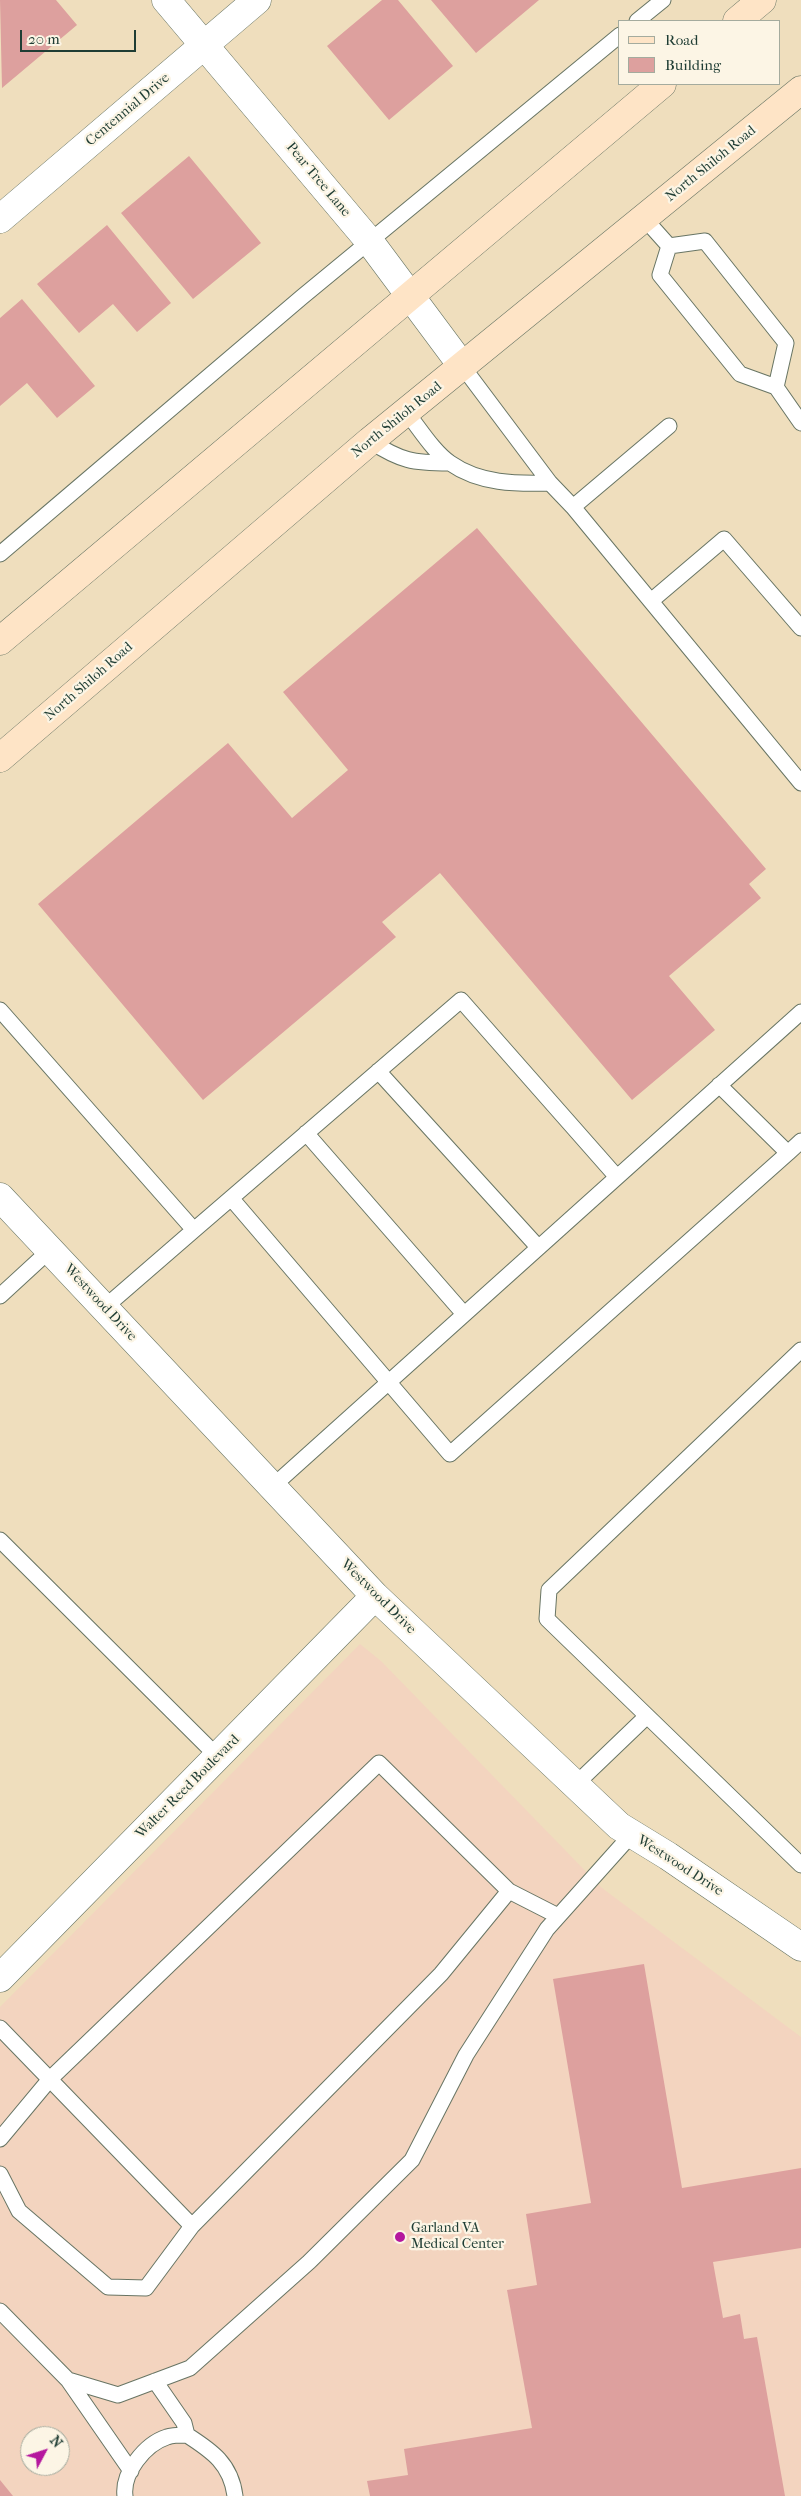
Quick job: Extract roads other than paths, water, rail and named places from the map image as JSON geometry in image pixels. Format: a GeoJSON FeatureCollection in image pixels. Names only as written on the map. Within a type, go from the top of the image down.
{"type":"FeatureCollection","features":[{"type":"Feature","properties":{"kind":"main road"},"geometry":{"type":"LineString","coordinates":[[738,20],[762,0]]}},
{"type":"Feature","properties":{"kind":"main road"},"geometry":{"type":"LineString","coordinates":[[0,641],[410,294],[661,85]]}},
{"type":"Feature","properties":{"kind":"main road","name":"North Shiloh Road"},"geometry":{"type":"LineString","coordinates":[[0,758],[370,441],[407,413],[801,90]]}},
{"type":"Feature","properties":{"kind":"street","name":"Pear Tree Lane"},"geometry":{"type":"LineString","coordinates":[[166,0],[370,242],[462,367]]}},
{"type":"Feature","properties":{"kind":"street","name":"Centennial Drive"},"geometry":{"type":"LineString","coordinates":[[1,217],[257,0]]}},
{"type":"Feature","properties":{"kind":"street","name":"Westwood Drive"},"geometry":{"type":"LineString","coordinates":[[0,1197],[375,1596],[575,1785],[619,1826],[801,1947]]}},
{"type":"Feature","properties":{"kind":"street","name":"Walter Reed Boulevard"},"geometry":{"type":"LineString","coordinates":[[0,1978],[375,1596]]}},
{"type":"Feature","properties":{"kind":"lane"},"geometry":{"type":"LineString","coordinates":[[638,20],[662,0]]}},
{"type":"Feature","properties":{"kind":"lane"},"geometry":{"type":"LineString","coordinates":[[0,554],[370,242],[618,37]]}},
{"type":"Feature","properties":{"kind":"lane"},"geometry":{"type":"LineString","coordinates":[[644,218],[669,246]]}},
{"type":"Feature","properties":{"kind":"lane"},"geometry":{"type":"LineString","coordinates":[[669,246],[705,241],[786,343],[776,387]]}},
{"type":"Feature","properties":{"kind":"lane"},"geometry":{"type":"LineString","coordinates":[[669,246],[660,275],[740,374],[776,387],[801,423]]}},
{"type":"Feature","properties":{"kind":"lane"},"geometry":{"type":"LineString","coordinates":[[462,367],[550,483],[573,506],[801,783]]}},
{"type":"Feature","properties":{"kind":"lane"},"geometry":{"type":"LineString","coordinates":[[407,413],[449,463]]}},
{"type":"Feature","properties":{"kind":"lane"},"geometry":{"type":"LineString","coordinates":[[573,506],[670,426]]}},
{"type":"Feature","properties":{"kind":"lane"},"geometry":{"type":"LineString","coordinates":[[370,441],[394,456],[413,462],[449,463],[482,478],[509,484],[550,483]]}},
{"type":"Feature","properties":{"kind":"lane"},"geometry":{"type":"LineString","coordinates":[[650,601],[724,539],[801,628]]}},
{"type":"Feature","properties":{"kind":"lane"},"geometry":{"type":"LineString","coordinates":[[104,1308],[461,1000],[616,1176]]}},
{"type":"Feature","properties":{"kind":"lane"},"geometry":{"type":"LineString","coordinates":[[0,1010],[194,1230]]}},
{"type":"Feature","properties":{"kind":"lane"},"geometry":{"type":"LineString","coordinates":[[272,1487],[616,1176],[801,1012]]}},
{"type":"Feature","properties":{"kind":"lane"},"geometry":{"type":"LineString","coordinates":[[378,1071],[538,1247]]}},
{"type":"Feature","properties":{"kind":"lane"},"geometry":{"type":"LineString","coordinates":[[719,1085],[788,1153]]}},
{"type":"Feature","properties":{"kind":"lane"},"geometry":{"type":"LineString","coordinates":[[306,1133],[464,1314]]}},
{"type":"Feature","properties":{"kind":"lane"},"geometry":{"type":"LineString","coordinates":[[231,1198],[450,1454],[801,1142]]}},
{"type":"Feature","properties":{"kind":"lane"},"geometry":{"type":"LineString","coordinates":[[0,1296],[50,1250]]}},
{"type":"Feature","properties":{"kind":"lane"},"geometry":{"type":"LineString","coordinates":[[801,1350],[549,1590],[547,1618],[801,1865]]}},
{"type":"Feature","properties":{"kind":"lane"},"geometry":{"type":"LineString","coordinates":[[0,1540],[218,1757]]}},
{"type":"Feature","properties":{"kind":"lane"},"geometry":{"type":"LineString","coordinates":[[575,1785],[646,1716]]}},
{"type":"Feature","properties":{"kind":"lane"},"geometry":{"type":"LineString","coordinates":[[0,2139],[50,2079],[379,1763],[509,1891],[558,1916]]}},
{"type":"Feature","properties":{"kind":"lane"},"geometry":{"type":"LineString","coordinates":[[68,2380],[118,2395],[190,2368],[309,2262],[412,2160],[466,2055],[542,1938],[558,1916],[632,1834]]}},
{"type":"Feature","properties":{"kind":"lane"},"geometry":{"type":"LineString","coordinates":[[0,2174],[19,2211],[108,2287],[146,2288],[192,2226],[441,1974],[509,1891]]}},
{"type":"Feature","properties":{"kind":"lane"},"geometry":{"type":"LineString","coordinates":[[0,2028],[192,2226]]}},
{"type":"Feature","properties":{"kind":"lane"},"geometry":{"type":"LineString","coordinates":[[0,2311],[68,2380],[130,2470]]}},
{"type":"Feature","properties":{"kind":"lane"},"geometry":{"type":"LineString","coordinates":[[154,2381],[184,2423],[187,2435]]}},
{"type":"Feature","properties":{"kind":"lane"},"geometry":{"type":"LineString","coordinates":[[125,2496],[130,2470],[138,2458],[166,2437],[187,2435],[219,2457],[229,2472],[234,2496]]}},
{"type":"Feature","properties":{"kind":"place","name":"Garland VA Medical Center"},"geometry":{"type":"Point","coordinates":[400,2237]}}]}
